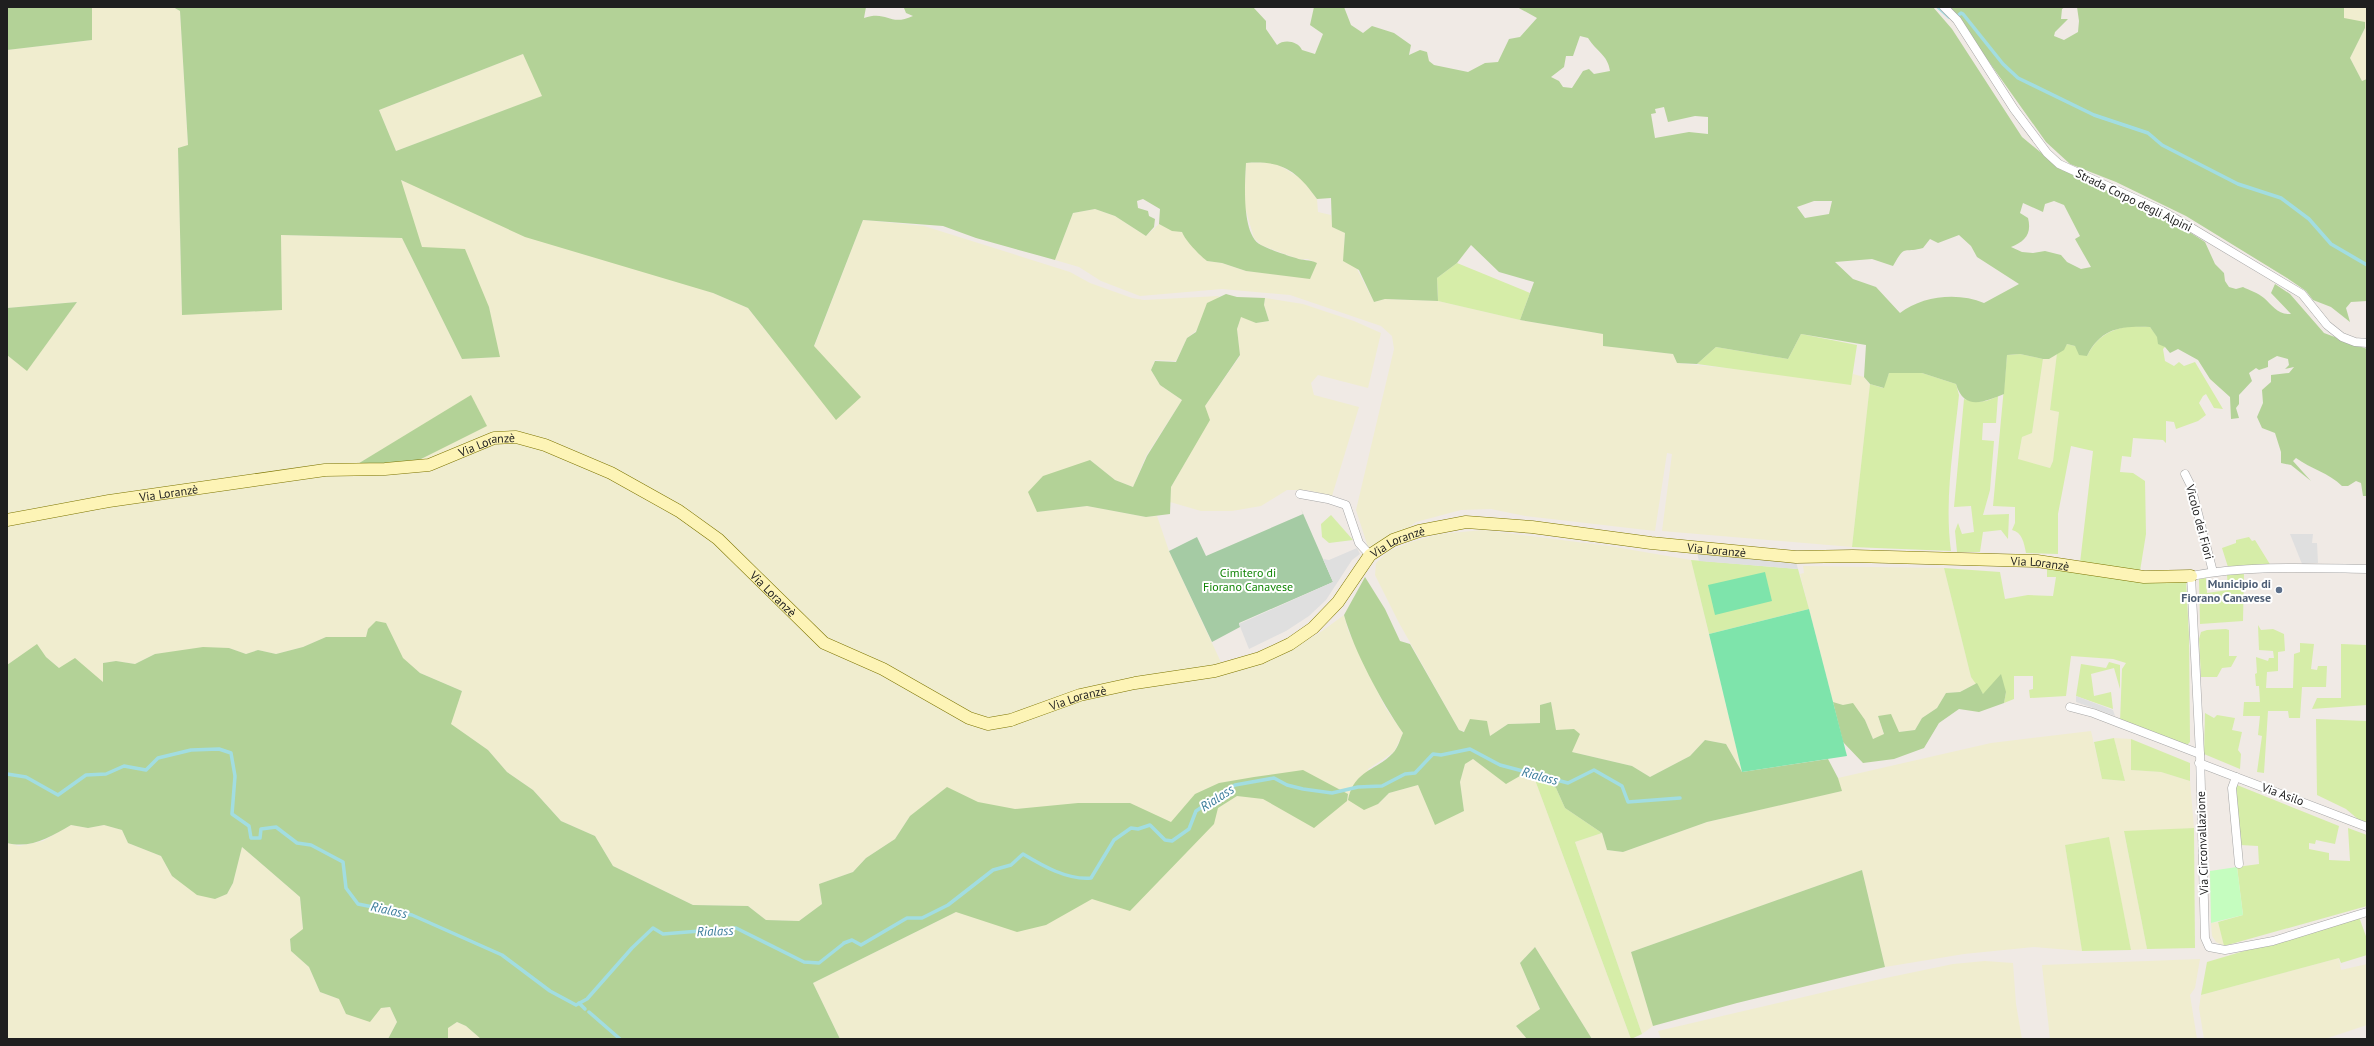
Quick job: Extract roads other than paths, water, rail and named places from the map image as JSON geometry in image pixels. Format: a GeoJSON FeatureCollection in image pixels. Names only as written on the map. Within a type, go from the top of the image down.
{"type":"FeatureCollection","features":[{"type":"Feature","properties":{"kind":"street","name":"Strada Corpo degli Alpini"},"geometry":{"type":"LineString","coordinates":[[1944,7],[1954,18],[2014,109],[2047,154],[2059,164],[2162,211],[2190,227],[2302,294],[2327,325],[2342,337],[2355,342],[2367,344]]}},
{"type":"Feature","properties":{"kind":"street","name":"Via Loranzè"},"geometry":{"type":"LineString","coordinates":[[7,520],[109,501],[325,470],[385,469],[430,465],[494,438],[516,437],[545,445],[610,473],[679,510],[718,539],[824,643],[883,669],[969,718],[988,724],[1010,720],[1080,695],[1135,683],[1215,671],[1260,658],[1290,644],[1313,628],[1338,602],[1370,555],[1393,540],[1406,535],[1466,522],[1532,527],[1651,543],[1796,558],[1853,556],[2037,562],[2144,577],[2191,576]]}},
{"type":"Feature","properties":{"kind":"street","name":"Vicolo dei Fiori"},"geometry":{"type":"LineString","coordinates":[[2185,474],[2191,486],[2214,572]]}},
{"type":"Feature","properties":{"kind":"street"},"geometry":{"type":"LineString","coordinates":[[1300,494],[1328,499],[1346,505],[1359,543],[1370,555]]}},
{"type":"Feature","properties":{"kind":"street"},"geometry":{"type":"LineString","coordinates":[[2191,576],[2214,572],[2319,567],[2367,569]]}},
{"type":"Feature","properties":{"kind":"street","name":"Via Circonvallazione"},"geometry":{"type":"LineString","coordinates":[[2191,576],[2200,754],[2199,763],[2205,938],[2209,947],[2225,950],[2273,941],[2367,912]]}},
{"type":"Feature","properties":{"kind":"street"},"geometry":{"type":"LineString","coordinates":[[2070,707],[2093,713],[2200,754]]}},
{"type":"Feature","properties":{"kind":"street","name":"Via Asilo"},"geometry":{"type":"LineString","coordinates":[[2199,763],[2367,827]]}},
{"type":"Feature","properties":{"kind":"street"},"geometry":{"type":"LineString","coordinates":[[2236,777],[2232,788],[2239,864]]}},
{"type":"Feature","properties":{"kind":"waterway"},"geometry":{"type":"LineString","coordinates":[[1938,7],[1949,17]]}},
{"type":"Feature","properties":{"kind":"waterway"},"geometry":{"type":"LineString","coordinates":[[1955,18],[1961,13],[1963,14],[2003,64],[2018,78],[2094,115],[2148,133],[2162,145],[2238,184],[2281,198],[2309,219],[2331,244],[2367,265]]}},
{"type":"Feature","properties":{"kind":"waterway","name":"Rialass"},"geometry":{"type":"LineString","coordinates":[[7,774],[26,777],[58,795],[86,775],[106,774],[124,766],[146,770],[158,758],[191,750],[219,749],[231,753],[235,776],[232,814],[249,826],[251,838],[260,838],[261,829],[276,827],[297,843],[311,845],[343,862],[346,888],[358,904],[412,915],[502,955],[550,991],[576,1005],[587,999],[632,948],[653,928],[663,934],[736,928],[804,962],[819,963],[843,944]]}},
{"type":"Feature","properties":{"kind":"waterway","name":"Rialass"},"geometry":{"type":"LineString","coordinates":[[844,943],[852,940],[861,945],[907,918],[922,918],[948,905],[993,870],[1011,865],[1023,854],[1064,874],[1073,877],[1091,878],[1114,840],[1131,828],[1138,829],[1150,825],[1165,840],[1172,841],[1189,829],[1196,811],[1235,785],[1274,778],[1287,785],[1332,793],[1358,787],[1382,786],[1405,774],[1415,773],[1433,754],[1441,755],[1470,749],[1500,765],[1568,783],[1594,770],[1622,786],[1628,802],[1680,798]]}},
{"type":"Feature","properties":{"kind":"waterway","name":"Rialass"},"geometry":{"type":"LineString","coordinates":[[579,1003],[585,1009]]}},
{"type":"Feature","properties":{"kind":"waterway"},"geometry":{"type":"LineString","coordinates":[[589,1012],[620,1039]]}},
{"type":"Feature","properties":{"kind":"place","name":"Municipio di Fiorano Canavese"},"geometry":{"type":"Point","coordinates":[2279,590]}},
{"type":"Feature","properties":{"kind":"park label","name":"Cimitero di Fiorano Canavese"},"geometry":{"type":"Point","coordinates":[1248,579]}}]}
